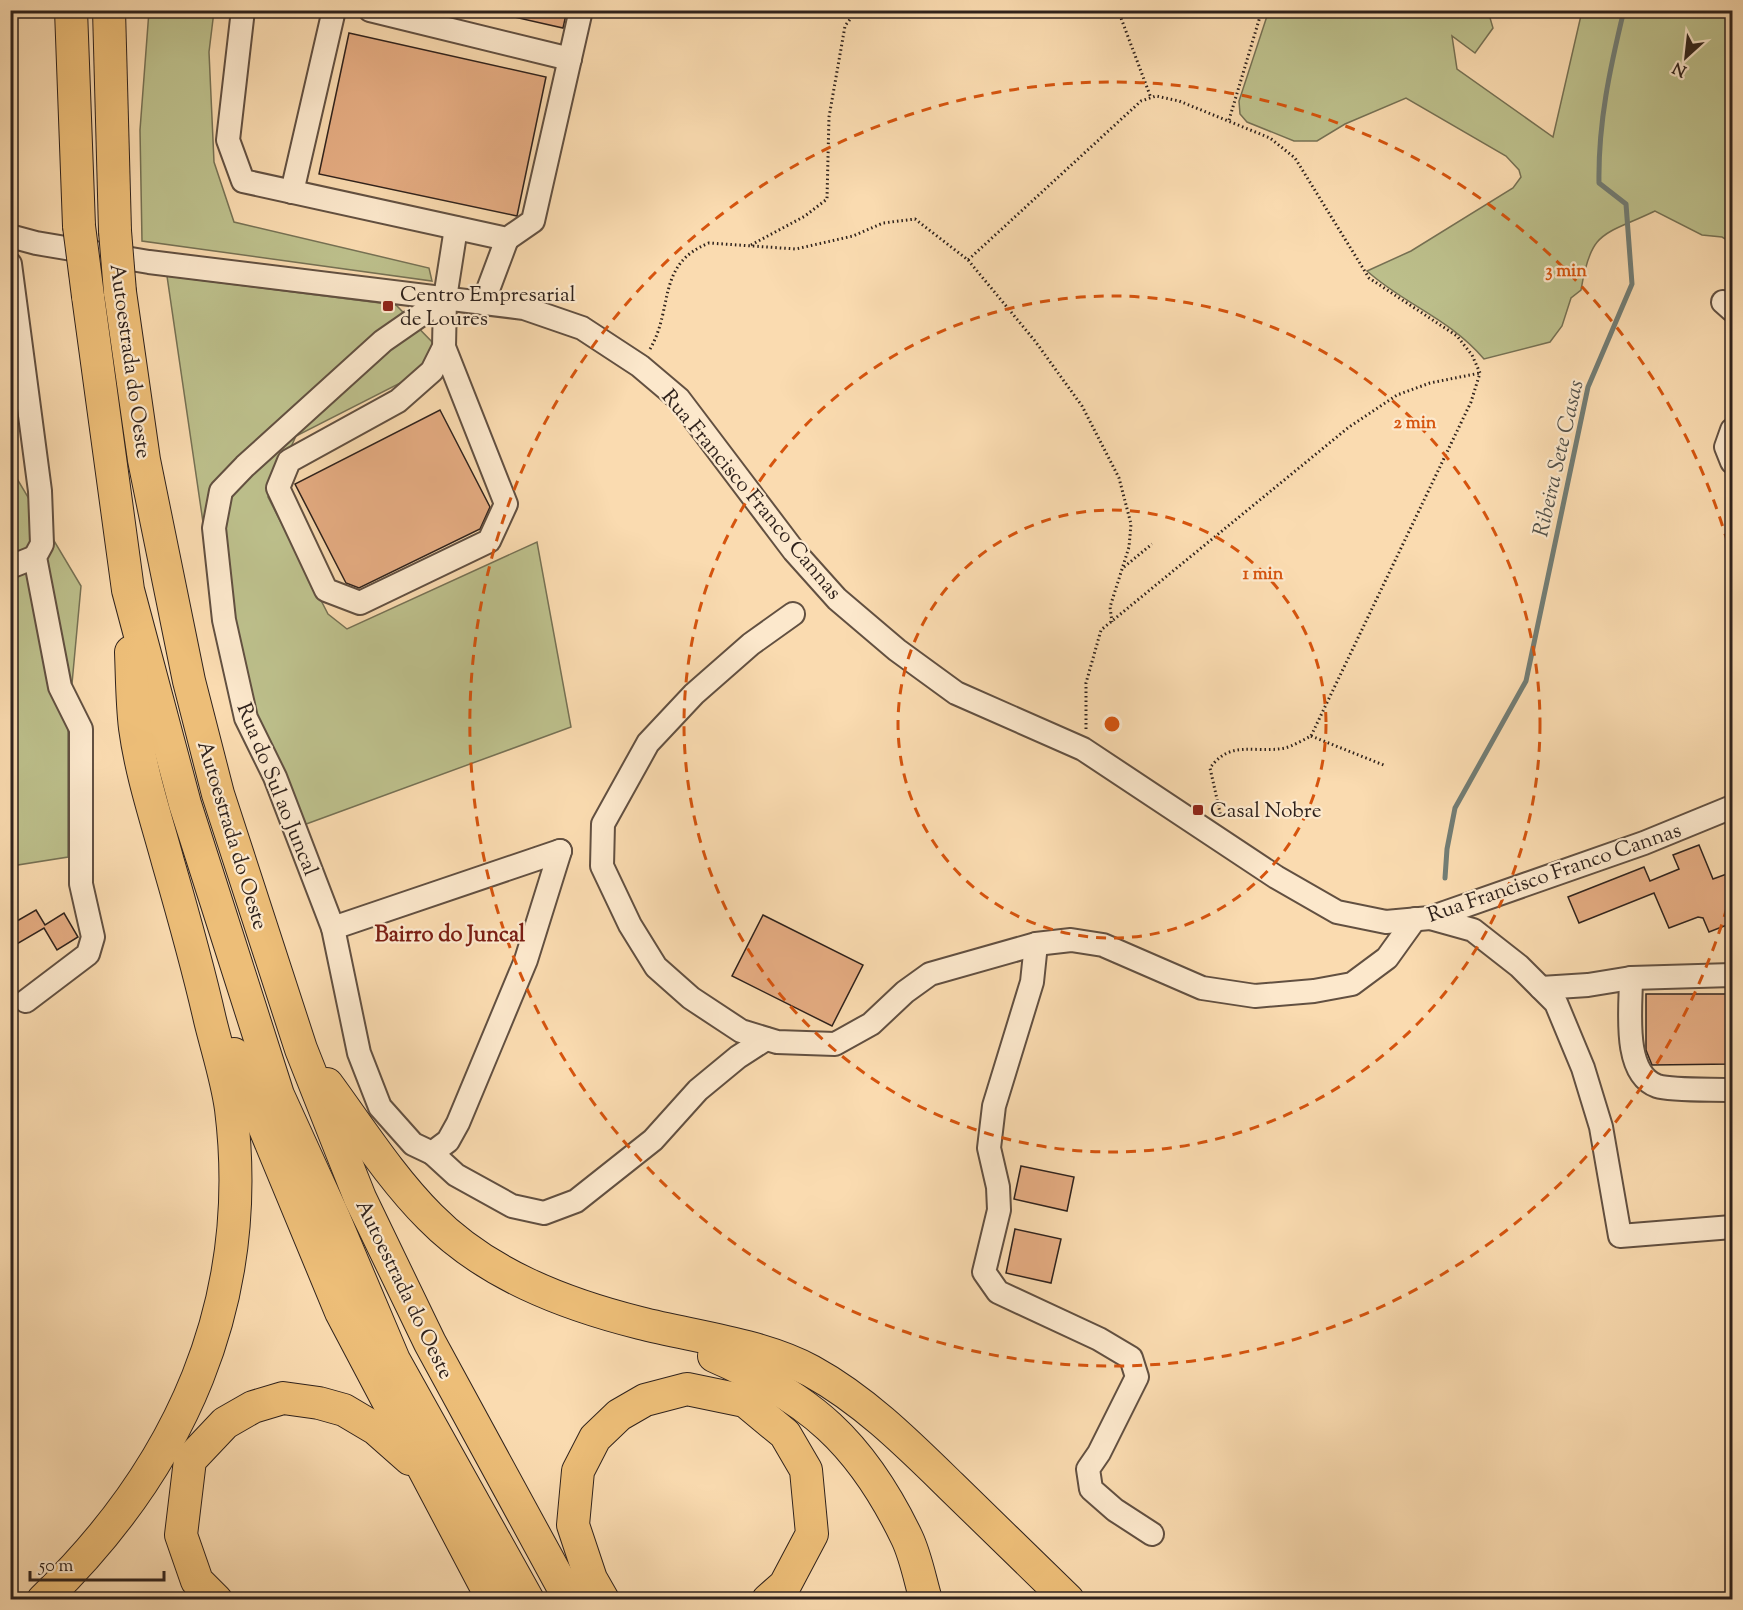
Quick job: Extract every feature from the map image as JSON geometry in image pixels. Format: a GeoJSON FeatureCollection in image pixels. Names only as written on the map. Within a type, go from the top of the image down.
{"type":"FeatureCollection","features":[{"type":"Feature","properties":{"kind":"highway","name":"Autoestrada do Oeste"},"geometry":{"type":"LineString","coordinates":[[71,10],[79,226],[128,590],[186,804],[278,1095],[334,1218],[394,1360],[505,1590]]}},
{"type":"Feature","properties":{"kind":"highway","name":"Autoestrada do Oeste"},"geometry":{"type":"LineString","coordinates":[[109,10],[115,231],[120,292],[144,460],[189,681],[218,794],[301,1049],[360,1198],[430,1343],[580,1590]]}},
{"type":"Feature","properties":{"kind":"highway"},"geometry":{"type":"LineString","coordinates":[[43,1599],[114,1523],[151,1473],[179,1422],[212,1334],[230,1265],[236,1173],[231,1108],[196,959],[153,808],[135,728],[128,590]]}},
{"type":"Feature","properties":{"kind":"highway"},"geometry":{"type":"LineString","coordinates":[[196,959],[341,1312],[424,1472],[505,1590]]}},
{"type":"Feature","properties":{"kind":"highway"},"geometry":{"type":"LineString","coordinates":[[301,1049],[395,1176],[431,1218],[486,1263],[555,1297],[639,1323],[751,1349],[818,1376],[863,1405],[917,1453],[1068,1599]]}},
{"type":"Feature","properties":{"kind":"highway"},"geometry":{"type":"LineString","coordinates":[[639,1323],[761,1377],[801,1402],[838,1433],[867,1469],[908,1540],[926,1599]]}},
{"type":"Feature","properties":{"kind":"highway"},"geometry":{"type":"LineString","coordinates":[[580,1590],[573,1526],[578,1471],[596,1438],[619,1415],[645,1400],[687,1389],[745,1401],[784,1434],[806,1470],[812,1534],[785,1585],[768,1599]]}},
{"type":"Feature","properties":{"kind":"highway"},"geometry":{"type":"LineString","coordinates":[[216,1599],[197,1581],[181,1535],[190,1460],[225,1424],[253,1407],[283,1398],[319,1402],[344,1410],[376,1429],[424,1472]]}},
{"type":"Feature","properties":{"kind":"street"},"geometry":{"type":"LineString","coordinates":[[243,10],[228,140],[243,181],[507,239]]}},
{"type":"Feature","properties":{"kind":"street"},"geometry":{"type":"LineString","coordinates":[[292,192],[334,10]]}},
{"type":"Feature","properties":{"kind":"street"},"geometry":{"type":"LineString","coordinates":[[369,10],[570,59]]}},
{"type":"Feature","properties":{"kind":"street"},"geometry":{"type":"LineString","coordinates":[[483,303],[507,239],[533,221],[581,10]]}},
{"type":"Feature","properties":{"kind":"street"},"geometry":{"type":"LineString","coordinates":[[444,346],[432,371],[398,401],[289,461],[278,488],[326,590],[360,603],[489,541],[506,504],[444,346],[445,298],[456,228]]}},
{"type":"Feature","properties":{"kind":"street","name":"Rua Francisco Franco Cannas"},"geometry":{"type":"LineString","coordinates":[[10,236],[36,243],[149,262],[524,308],[582,328],[640,366],[679,399],[794,550],[846,606],[897,650],[956,693],[1083,749],[1228,845],[1337,912],[1386,922],[1422,919],[1644,843],[1732,807]]}},
{"type":"Feature","properties":{"kind":"street"},"geometry":{"type":"LineString","coordinates":[[10,264],[40,491],[42,544],[35,557],[60,687],[81,729],[81,884],[93,937],[88,954],[26,1001]]}},
{"type":"Feature","properties":{"kind":"street","name":"Rua do Sul ao Juncal"},"geometry":{"type":"LineString","coordinates":[[445,298],[383,341],[245,466],[221,491],[214,528],[224,620],[246,718],[275,777],[333,928],[359,1053],[380,1107],[413,1144],[432,1153],[456,1175],[512,1206],[544,1213],[576,1201],[653,1140],[698,1090],[738,1057],[766,1039]]}},
{"type":"Feature","properties":{"kind":"street"},"geometry":{"type":"LineString","coordinates":[[1732,430],[1726,447],[1732,462]]}},
{"type":"Feature","properties":{"kind":"street"},"geometry":{"type":"LineString","coordinates":[[10,567],[35,557]]}},
{"type":"Feature","properties":{"kind":"street"},"geometry":{"type":"LineString","coordinates":[[793,614],[751,644],[694,694],[648,743],[603,825],[602,866],[630,925],[656,967],[701,1005],[741,1031],[766,1039],[777,1042],[835,1044],[871,1024],[905,992],[930,974],[1036,944],[1071,940],[1103,945],[1202,988],[1255,996],[1314,991],[1352,984],[1387,958],[1422,919],[1473,930],[1556,1003],[1583,1068],[1600,1126],[1620,1236],[1732,1227]]}},
{"type":"Feature","properties":{"kind":"street"},"geometry":{"type":"LineString","coordinates":[[333,928],[560,851],[526,960],[458,1123],[448,1141],[432,1153]]}},
{"type":"Feature","properties":{"kind":"street"},"geometry":{"type":"LineString","coordinates":[[1036,944],[1032,982],[994,1106],[988,1148],[998,1187],[999,1210],[984,1272],[998,1292],[1099,1339],[1131,1358],[1137,1377],[1099,1453],[1088,1469],[1091,1489],[1114,1510],[1152,1534]]}},
{"type":"Feature","properties":{"kind":"street"},"geometry":{"type":"LineString","coordinates":[[1541,988],[1588,985],[1631,978],[1732,975]]}},
{"type":"Feature","properties":{"kind":"street"},"geometry":{"type":"LineString","coordinates":[[1631,978],[1630,1034],[1638,1070],[1657,1086],[1732,1090]]}},
{"type":"Feature","properties":{"kind":"path"},"geometry":{"type":"LineString","coordinates":[[751,245],[806,216],[827,199],[829,117],[845,26],[856,10]]}},
{"type":"Feature","properties":{"kind":"path"},"geometry":{"type":"LineString","coordinates":[[1118,10],[1151,98]]}},
{"type":"Feature","properties":{"kind":"path"},"geometry":{"type":"LineString","coordinates":[[1229,120],[1262,10]]}},
{"type":"Feature","properties":{"kind":"path"},"geometry":{"type":"LineString","coordinates":[[968,260],[1142,101],[1156,96],[1179,101],[1270,138],[1295,158],[1369,278],[1457,336],[1472,355],[1480,373],[1471,402],[1311,736],[1286,748],[1236,750],[1220,754],[1210,768],[1228,845]]}},
{"type":"Feature","properties":{"kind":"path"},"geometry":{"type":"LineString","coordinates":[[640,366],[657,337],[676,265],[684,257],[709,243],[796,249],[853,236],[883,224],[915,219],[968,260],[1035,341],[1076,396],[1119,478],[1131,524],[1129,547],[1110,607],[1112,622]]}},
{"type":"Feature","properties":{"kind":"path"},"geometry":{"type":"LineString","coordinates":[[1083,749],[1088,718],[1086,682],[1101,630],[1349,427],[1388,401],[1430,383],[1480,373]]}},
{"type":"Feature","properties":{"kind":"path"},"geometry":{"type":"LineString","coordinates":[[1123,568],[1152,544]]}},
{"type":"Feature","properties":{"kind":"path"},"geometry":{"type":"LineString","coordinates":[[1311,736],[1386,766]]}},
{"type":"Feature","properties":{"kind":"green space"},"geometry":{"type":"Polygon","coordinates":[[[1269,10],[1488,11],[1493,28],[1475,53],[1452,36],[1457,69],[1553,137],[1582,11],[1732,11],[1732,243],[1722,237],[1702,235],[1655,211],[1623,225],[1602,237],[1595,245],[1589,255],[1581,290],[1571,298],[1562,326],[1550,342],[1484,359],[1442,322],[1396,293],[1367,271],[1411,251],[1513,188],[1521,177],[1519,170],[1506,156],[1406,98],[1345,124],[1317,141],[1294,141],[1247,122],[1240,114],[1239,101],[1269,10]]]}},
{"type":"Feature","properties":{"kind":"green space"},"geometry":{"type":"Polygon","coordinates":[[[149,11],[214,11],[209,52],[214,162],[234,222],[429,268],[432,281],[142,241],[140,130],[149,11]]]}},
{"type":"Feature","properties":{"kind":"green space"},"geometry":{"type":"Polygon","coordinates":[[[167,276],[396,305],[435,345],[420,373],[296,436],[268,497],[328,614],[347,629],[537,542],[571,727],[298,827],[234,705],[205,536],[167,276]]]}},
{"type":"Feature","properties":{"kind":"green space"},"geometry":{"type":"Polygon","coordinates":[[[10,467],[81,586],[68,727],[68,857],[11,866],[10,467]]]}},
{"type":"Feature","properties":{"kind":"building"},"geometry":{"type":"Polygon","coordinates":[[[514,10],[567,10],[563,28],[514,17],[514,10]]]}},
{"type":"Feature","properties":{"kind":"building"},"geometry":{"type":"Polygon","coordinates":[[[349,33],[546,77],[517,216],[319,174],[349,33]]]}},
{"type":"Feature","properties":{"kind":"building"},"geometry":{"type":"Polygon","coordinates":[[[440,410],[490,507],[480,529],[359,588],[346,583],[295,484],[440,410]]]}},
{"type":"Feature","properties":{"kind":"building"},"geometry":{"type":"Polygon","coordinates":[[[1699,845],[1713,879],[1732,872],[1732,923],[1709,932],[1703,918],[1698,917],[1669,928],[1654,893],[1579,923],[1568,897],[1644,867],[1650,881],[1679,869],[1673,855],[1699,845]]]}},
{"type":"Feature","properties":{"kind":"building"},"geometry":{"type":"Polygon","coordinates":[[[36,910],[45,925],[64,913],[78,937],[57,950],[44,928],[10,948],[10,925],[36,910]]]}},
{"type":"Feature","properties":{"kind":"building"},"geometry":{"type":"Polygon","coordinates":[[[763,915],[863,965],[832,1026],[732,976],[763,915]]]}},
{"type":"Feature","properties":{"kind":"building"},"geometry":{"type":"Polygon","coordinates":[[[1646,994],[1732,994],[1732,1064],[1652,1065],[1646,1050],[1646,994]]]}},
{"type":"Feature","properties":{"kind":"building"},"geometry":{"type":"Polygon","coordinates":[[[1021,1166],[1074,1177],[1067,1211],[1014,1199],[1021,1166]]]}},
{"type":"Feature","properties":{"kind":"building"},"geometry":{"type":"Polygon","coordinates":[[[1015,1229],[1061,1239],[1051,1283],[1006,1273],[1015,1229]]]}},
{"type":"Feature","properties":{"kind":"waterway","name":"Ribeira Sete Casas"},"geometry":{"type":"LineString","coordinates":[[1445,878],[1447,849],[1455,808],[1526,681],[1588,387],[1632,284],[1626,204],[1599,183],[1606,96],[1624,10]]}},
{"type":"Feature","properties":{"kind":"place","name":"Centro Empresarial de Loures"},"geometry":{"type":"Point","coordinates":[388,306]}},
{"type":"Feature","properties":{"kind":"place","name":"Casal Nobre"},"geometry":{"type":"Point","coordinates":[1198,810]}},
{"type":"Feature","properties":{"kind":"district","name":"Bairro do Juncal"},"geometry":{"type":"Point","coordinates":[450,933]}}]}
